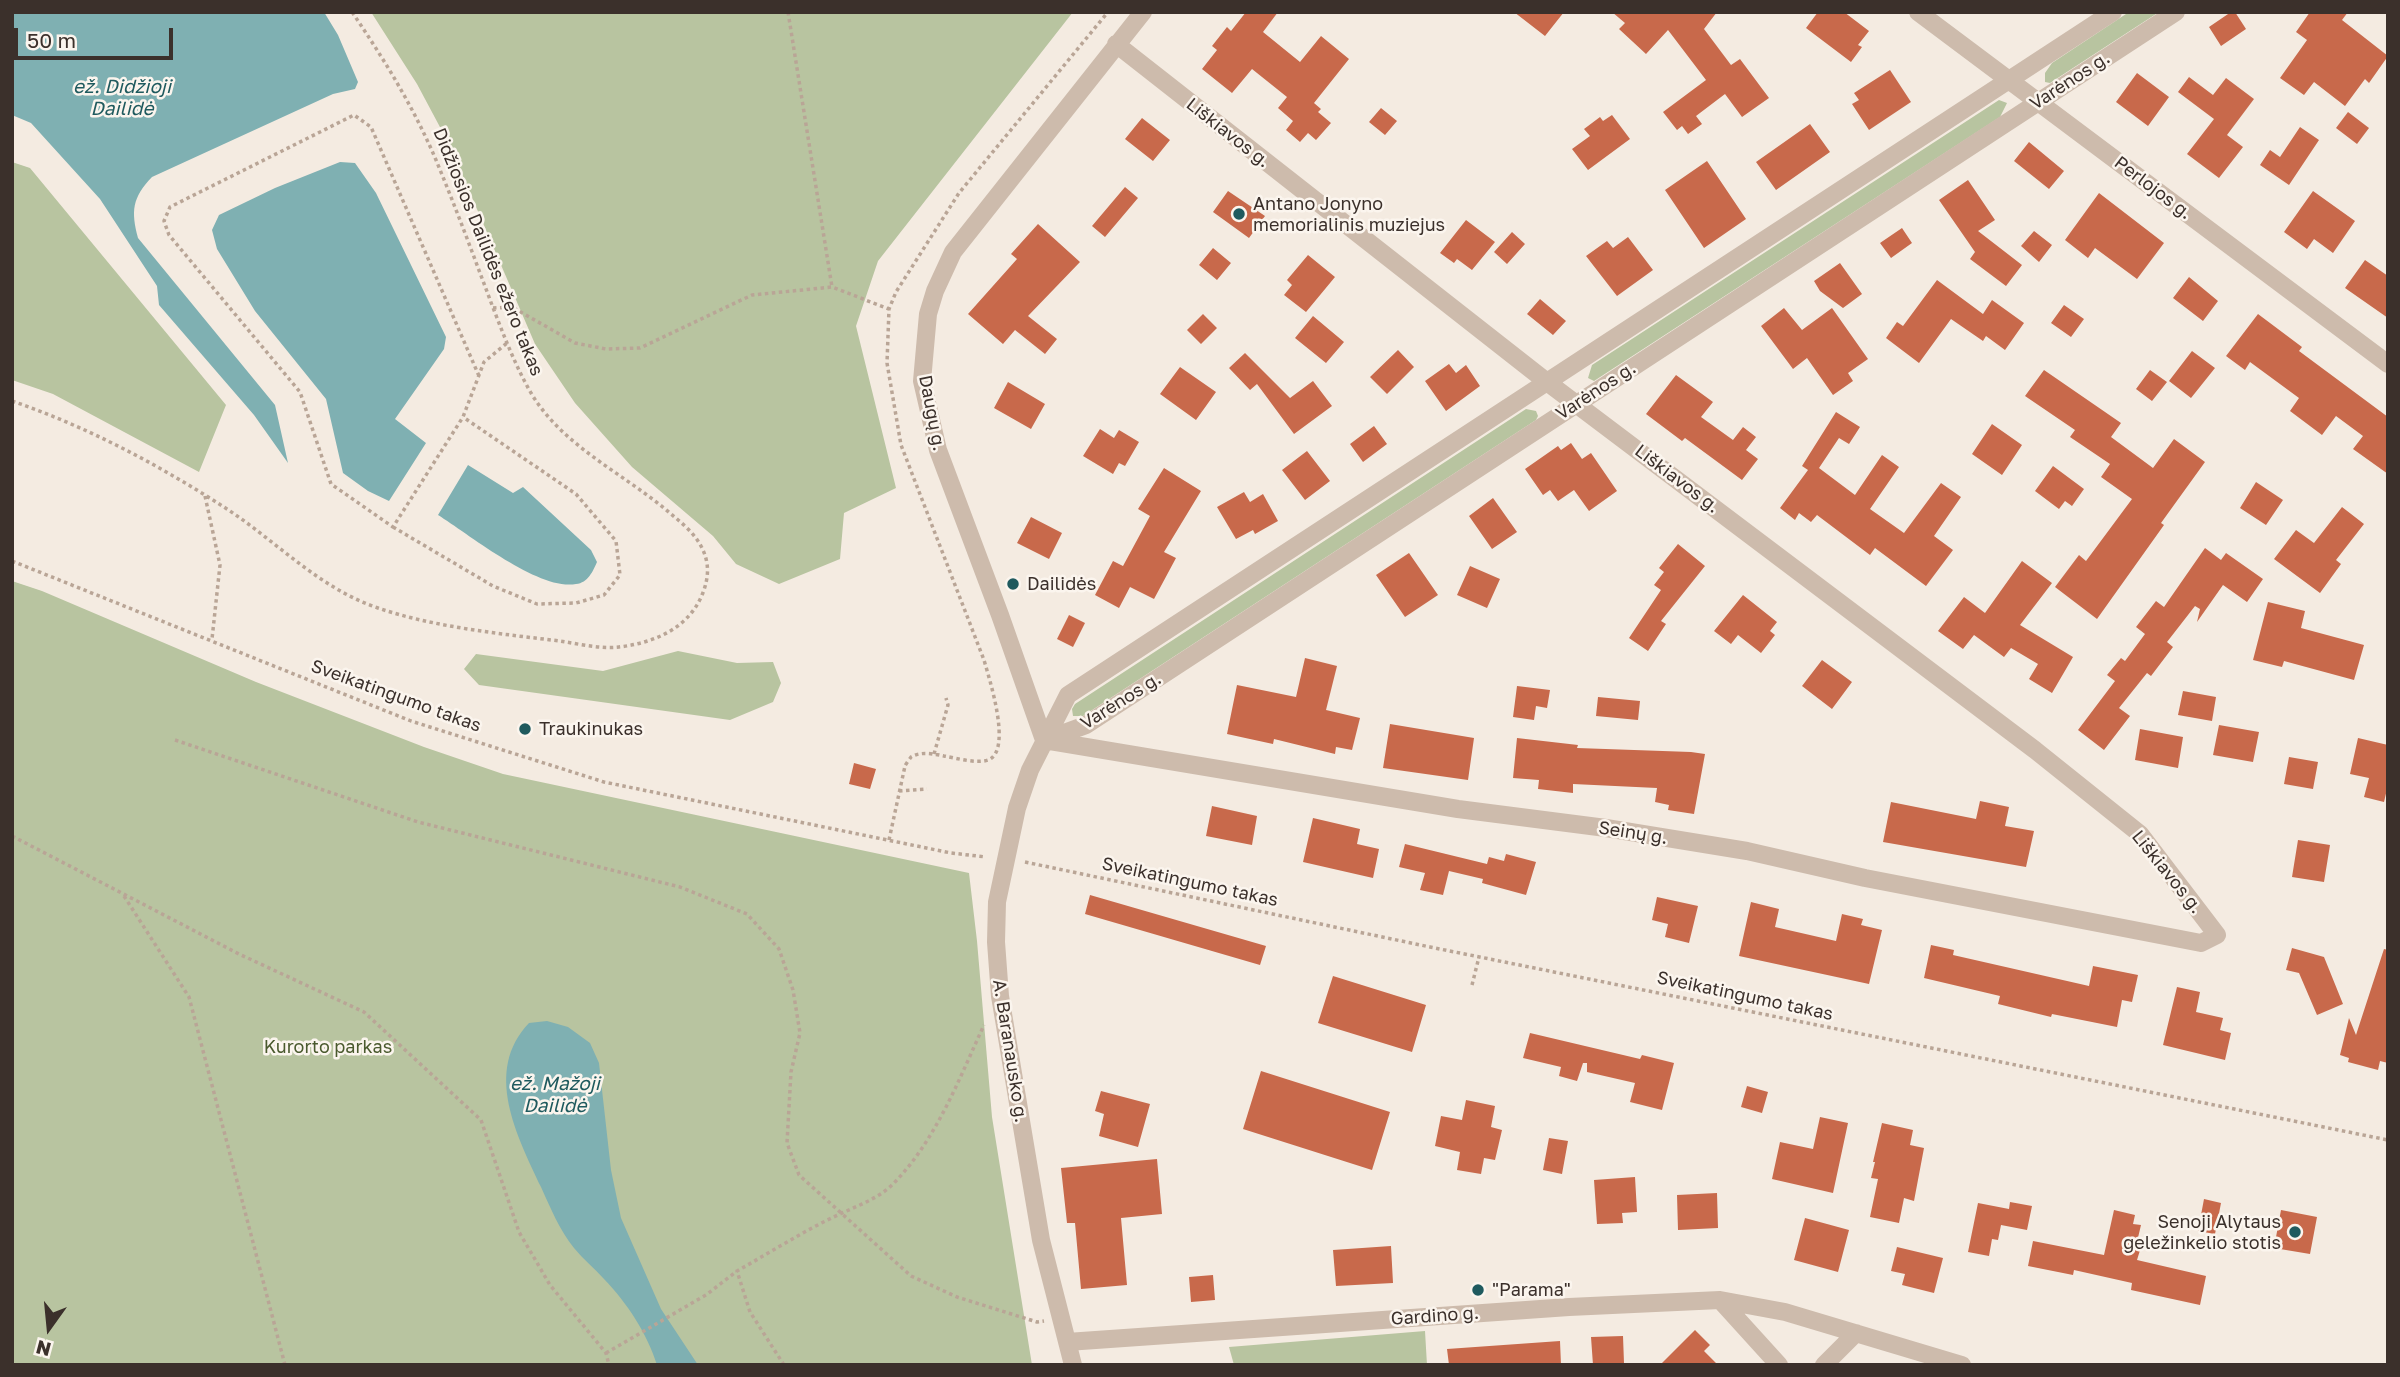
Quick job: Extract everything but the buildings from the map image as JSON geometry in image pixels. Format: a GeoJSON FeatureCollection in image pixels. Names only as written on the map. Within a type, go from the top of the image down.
{"type":"FeatureCollection","features":[{"type":"Feature","properties":{"kind":"street","name":"Daugų g."},"geometry":{"type":"LineString","coordinates":[[1044,740],[938,450],[922,381],[925,335],[935,291],[953,252],[1143,12]]}},
{"type":"Feature","properties":{"kind":"street","name":"Perlojos g."},"geometry":{"type":"LineString","coordinates":[[1918,12],[2388,364]]}},
{"type":"Feature","properties":{"kind":"street","name":"Varėnos g."},"geometry":{"type":"LineString","coordinates":[[1044,740],[1068,695],[2113,12]]}},
{"type":"Feature","properties":{"kind":"street","name":"Varėnos g."},"geometry":{"type":"LineString","coordinates":[[1044,740],[1086,725],[2176,12]]}},
{"type":"Feature","properties":{"kind":"street","name":"Liškiavos g."},"geometry":{"type":"LineString","coordinates":[[1115,44],[1548,382],[2035,750],[2140,834],[2217,935]]}},
{"type":"Feature","properties":{"kind":"street","name":"A. Baranausko g."},"geometry":{"type":"LineString","coordinates":[[1044,740],[1017,808],[997,902],[996,942],[1000,996],[1041,1240],[1073,1365]]}},
{"type":"Feature","properties":{"kind":"street","name":"Seinų g."},"geometry":{"type":"LineString","coordinates":[[1044,740],[1458,809],[1606,828],[1747,851],[1865,878],[2201,943],[2217,935]]}},
{"type":"Feature","properties":{"kind":"street","name":"Gardino g."},"geometry":{"type":"LineString","coordinates":[[1068,1342],[1569,1307],[1720,1300],[1785,1312],[1962,1365]]}},
{"type":"Feature","properties":{"kind":"street"},"geometry":{"type":"LineString","coordinates":[[1720,1300],[1779,1365]]}},
{"type":"Feature","properties":{"kind":"street"},"geometry":{"type":"LineString","coordinates":[[1824,1365],[1856,1333]]}},
{"type":"Feature","properties":{"kind":"path","name":"Didžiosios Dailidės ežero takas"},"geometry":{"type":"LineString","coordinates":[[12,401],[36,409],[125,451],[205,496],[339,593],[379,609],[503,634],[614,648],[639,644],[666,635],[693,613],[708,581],[709,568],[702,547],[691,532],[659,504],[590,455],[556,424],[533,397],[507,343],[421,127],[382,56],[352,12]]}},
{"type":"Feature","properties":{"kind":"path"},"geometry":{"type":"LineString","coordinates":[[788,12],[832,287]]}},
{"type":"Feature","properties":{"kind":"path"},"geometry":{"type":"LineString","coordinates":[[463,417],[576,494],[616,541],[620,575],[604,595],[576,603],[537,604],[493,586],[393,527],[331,484],[300,392],[169,235],[164,221],[170,207],[354,115],[371,127],[479,376]]}},
{"type":"Feature","properties":{"kind":"path"},"geometry":{"type":"LineString","coordinates":[[493,308],[512,307],[575,342],[606,349],[640,348],[752,295],[832,287],[889,309]]}},
{"type":"Feature","properties":{"kind":"path"},"geometry":{"type":"LineString","coordinates":[[393,527],[463,417],[484,362],[507,343]]}},
{"type":"Feature","properties":{"kind":"path"},"geometry":{"type":"LineString","coordinates":[[205,496],[220,565],[212,639]]}},
{"type":"Feature","properties":{"kind":"path","name":"Sveikatingumo takas"},"geometry":{"type":"LineString","coordinates":[[12,561],[411,721],[604,782],[951,853],[1006,859],[2388,1140]]}},
{"type":"Feature","properties":{"kind":"path"},"geometry":{"type":"LineString","coordinates":[[934,754],[948,705],[946,698]]}},
{"type":"Feature","properties":{"kind":"path"},"geometry":{"type":"LineString","coordinates":[[175,740],[418,822],[680,887],[747,914],[779,949],[793,990],[800,1034],[791,1072],[787,1143],[799,1175],[911,1276],[957,1297],[1037,1322],[1061,1319]]}},
{"type":"Feature","properties":{"kind":"path"},"geometry":{"type":"LineString","coordinates":[[899,791],[927,789]]}},
{"type":"Feature","properties":{"kind":"path"},"geometry":{"type":"LineString","coordinates":[[12,836],[239,954],[364,1012],[481,1120],[519,1232],[550,1285],[606,1353],[609,1365]]}},
{"type":"Feature","properties":{"kind":"path"},"geometry":{"type":"LineString","coordinates":[[122,895],[189,997],[285,1365]]}},
{"type":"Feature","properties":{"kind":"path"},"geometry":{"type":"LineString","coordinates":[[1472,985],[1479,957]]}},
{"type":"Feature","properties":{"kind":"path"},"geometry":{"type":"LineString","coordinates":[[606,1353],[706,1295],[737,1271],[840,1214],[864,1205],[893,1184],[923,1149],[942,1116],[987,1020]]}},
{"type":"Feature","properties":{"kind":"path"},"geometry":{"type":"LineString","coordinates":[[737,1271],[750,1312],[784,1365]]}},
{"type":"Feature","properties":{"kind":"green space"},"geometry":{"type":"Polygon","coordinates":[[[371,12],[1073,12],[878,261],[856,326],[896,488],[844,513],[840,559],[779,584],[736,564],[713,536],[632,467],[575,403],[535,344],[449,144],[417,84],[371,12]]]}},
{"type":"Feature","properties":{"kind":"green space"},"geometry":{"type":"Polygon","coordinates":[[[2129,12],[2159,12],[2050,83],[2045,82],[2045,73],[2052,63],[2129,12]]]}},
{"type":"Feature","properties":{"kind":"green space"},"geometry":{"type":"Polygon","coordinates":[[[1999,100],[2007,103],[2000,117],[1594,381],[1588,378],[1592,365],[1999,100]]]}},
{"type":"Feature","properties":{"kind":"green space"},"geometry":{"type":"Polygon","coordinates":[[[12,162],[30,168],[226,405],[199,472],[53,394],[12,380],[12,162]]]}},
{"type":"Feature","properties":{"kind":"green space"},"geometry":{"type":"Polygon","coordinates":[[[1526,409],[1536,411],[1536,420],[1083,716],[1073,716],[1072,709],[1075,704],[1526,409]]]}},
{"type":"Feature","properties":{"kind":"green space","name":"Kurorto parkas"},"geometry":{"type":"Polygon","coordinates":[[[12,581],[42,591],[256,682],[424,747],[503,774],[969,873],[992,1117],[1032,1365],[12,1365],[12,581]]]}},
{"type":"Feature","properties":{"kind":"green space"},"geometry":{"type":"Polygon","coordinates":[[[678,651],[737,663],[773,662],[781,683],[773,702],[730,720],[479,685],[464,669],[476,654],[603,671],[678,651]]]}},
{"type":"Feature","properties":{"kind":"green space"},"geometry":{"type":"Polygon","coordinates":[[[1425,1331],[1427,1365],[1234,1365],[1229,1347],[1425,1331]]]}},
{"type":"Feature","properties":{"kind":"water","name":"ež. Didžioji Dailidė"},"geometry":{"type":"Polygon","coordinates":[[[12,12],[324,12],[338,35],[358,82],[355,89],[333,94],[152,177],[140,192],[134,212],[138,238],[275,405],[288,463],[254,415],[159,305],[157,286],[100,199],[31,123],[12,115],[12,12]]]}},
{"type":"Feature","properties":{"kind":"water"},"geometry":{"type":"Polygon","coordinates":[[[340,162],[355,163],[376,193],[446,337],[444,349],[395,419],[426,443],[389,501],[368,491],[343,473],[326,399],[255,311],[217,249],[212,230],[219,215],[275,188],[340,162]]]}},
{"type":"Feature","properties":{"kind":"water"},"geometry":{"type":"Polygon","coordinates":[[[468,465],[513,493],[523,487],[591,550],[597,562],[587,579],[576,584],[561,584],[543,579],[505,560],[438,515],[468,465]]]}},
{"type":"Feature","properties":{"kind":"water","name":"ež. Mažoji Dailidė"},"geometry":{"type":"Polygon","coordinates":[[[547,1021],[568,1027],[590,1043],[599,1063],[611,1170],[621,1218],[661,1309],[698,1365],[657,1365],[648,1341],[628,1308],[564,1234],[523,1147],[509,1104],[506,1083],[508,1062],[515,1042],[529,1023],[547,1021]]]}},
{"type":"Feature","properties":{"kind":"place","name":"Antano Jonyno memorialinis muziejus"},"geometry":{"type":"Point","coordinates":[1239,214]}},
{"type":"Feature","properties":{"kind":"place","name":"Dailidės"},"geometry":{"type":"Point","coordinates":[1013,584]}},
{"type":"Feature","properties":{"kind":"place","name":"Traukinukas"},"geometry":{"type":"Point","coordinates":[525,729]}},
{"type":"Feature","properties":{"kind":"place","name":"Senoji Alytaus geležinkelio stotis"},"geometry":{"type":"Point","coordinates":[2295,1232]}},
{"type":"Feature","properties":{"kind":"place","name":"\"Parama\""},"geometry":{"type":"Point","coordinates":[1478,1290]}}]}
